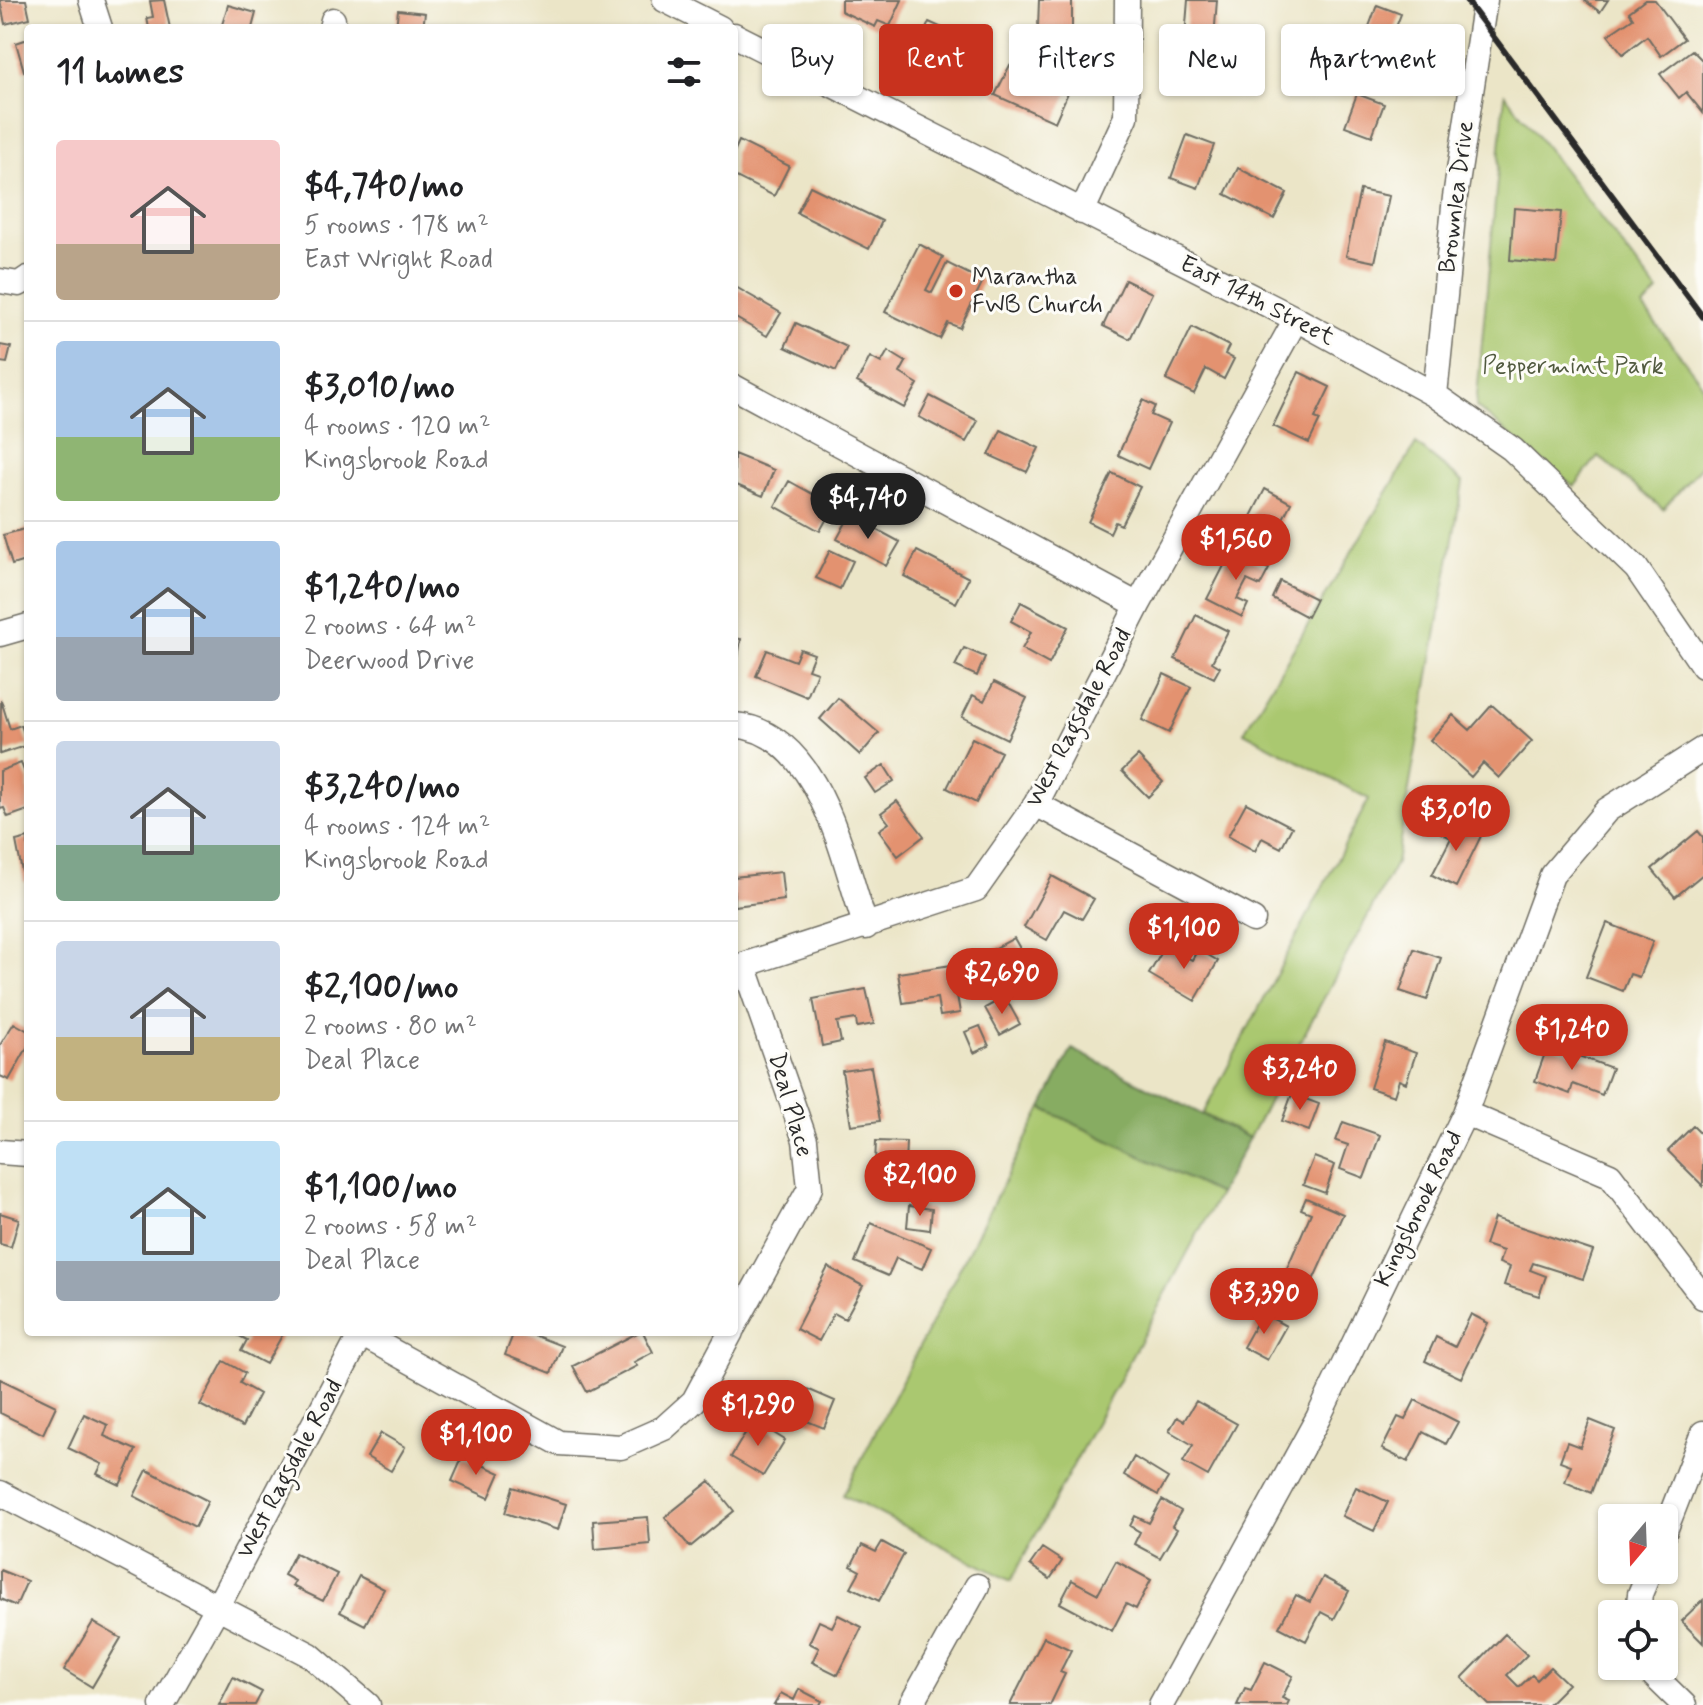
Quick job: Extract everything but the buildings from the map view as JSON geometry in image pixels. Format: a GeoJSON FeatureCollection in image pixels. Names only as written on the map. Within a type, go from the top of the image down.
{"type":"FeatureCollection","features":[{"type":"Feature","properties":{"kind":"street"},"geometry":{"type":"LineString","coordinates":[[91,0],[99,24]]}},
{"type":"Feature","properties":{"kind":"street"},"geometry":{"type":"LineString","coordinates":[[665,0],[712,24]]}},
{"type":"Feature","properties":{"kind":"street"},"geometry":{"type":"LineString","coordinates":[[1082,212],[1126,117],[1127,0]]}},
{"type":"Feature","properties":{"kind":"street","name":"Brownlea Drive"},"geometry":{"type":"LineString","coordinates":[[1435,395],[1455,197],[1485,0]]}},
{"type":"Feature","properties":{"kind":"street","name":"East 14th Street"},"geometry":{"type":"LineString","coordinates":[[738,37],[1296,319],[1435,395],[1512,449],[1636,568],[1703,666]]}},
{"type":"Feature","properties":{"kind":"street"},"geometry":{"type":"LineString","coordinates":[[0,281],[19,284],[24,281]]}},
{"type":"Feature","properties":{"kind":"street","name":"West Ragsdale Road"},"geometry":{"type":"LineString","coordinates":[[739,967],[976,889],[1036,804],[1138,605],[1296,319]]}},
{"type":"Feature","properties":{"kind":"street"},"geometry":{"type":"LineString","coordinates":[[738,389],[1138,605]]}},
{"type":"Feature","properties":{"kind":"street"},"geometry":{"type":"LineString","coordinates":[[0,634],[24,627]]}},
{"type":"Feature","properties":{"kind":"street"},"geometry":{"type":"LineString","coordinates":[[738,725],[783,745],[817,783],[866,927]]}},
{"type":"Feature","properties":{"kind":"street","name":"Kingsbrook Road"},"geometry":{"type":"LineString","coordinates":[[1161,1705],[1318,1418],[1465,1113],[1552,875],[1607,810],[1703,749]]}},
{"type":"Feature","properties":{"kind":"street"},"geometry":{"type":"LineString","coordinates":[[1036,804],[1253,920]]}},
{"type":"Feature","properties":{"kind":"street","name":"Deal Place"},"geometry":{"type":"LineString","coordinates":[[738,1319],[810,1188],[805,1140],[739,967]]}},
{"type":"Feature","properties":{"kind":"street"},"geometry":{"type":"LineString","coordinates":[[1465,1113],[1610,1175],[1703,1297]]}},
{"type":"Feature","properties":{"kind":"street"},"geometry":{"type":"LineString","coordinates":[[0,1152],[24,1154]]}},
{"type":"Feature","properties":{"kind":"street","name":"West Ragsdale Road"},"geometry":{"type":"LineString","coordinates":[[162,1705],[218,1606],[360,1336]]}},
{"type":"Feature","properties":{"kind":"street"},"geometry":{"type":"LineString","coordinates":[[367,1336],[559,1443],[621,1447],[664,1428],[694,1401],[729,1336]]}},
{"type":"Feature","properties":{"kind":"street"},"geometry":{"type":"LineString","coordinates":[[1675,1504],[1703,1433]]}},
{"type":"Feature","properties":{"kind":"street"},"geometry":{"type":"LineString","coordinates":[[0,1493],[310,1655],[368,1705]]}},
{"type":"Feature","properties":{"kind":"street"},"geometry":{"type":"LineString","coordinates":[[911,1705],[977,1586]]}},
{"type":"Feature","properties":{"kind":"street"},"geometry":{"type":"LineString","coordinates":[[1658,1680],[1684,1705]]}},
{"type":"Feature","properties":{"kind":"green space","name":"Peppermint Park"},"geometry":{"type":"Polygon","coordinates":[[[1505,94],[1658,292],[1643,307],[1703,385],[1703,464],[1663,509],[1598,456],[1574,487],[1476,407],[1505,94]]]}},
{"type":"Feature","properties":{"kind":"green space"},"geometry":{"type":"Polygon","coordinates":[[[1416,444],[1463,482],[1396,863],[1249,1138],[1203,1114],[1369,799],[1244,732],[1416,444]]]}},
{"type":"Feature","properties":{"kind":"green space"},"geometry":{"type":"Polygon","coordinates":[[[1072,1049],[1249,1138],[1219,1194],[1042,1108],[1072,1049]]]}},
{"type":"Feature","properties":{"kind":"green space"},"geometry":{"type":"Polygon","coordinates":[[[1042,1108],[1219,1194],[1011,1581],[843,1495],[1042,1108]]]}},
{"type":"Feature","properties":{"kind":"railway"},"geometry":{"type":"LineString","coordinates":[[1466,0],[1703,317]]}},
{"type":"Feature","properties":{"kind":"place","name":"Marantha FWB Church"},"geometry":{"type":"Point","coordinates":[956,291]}}]}
